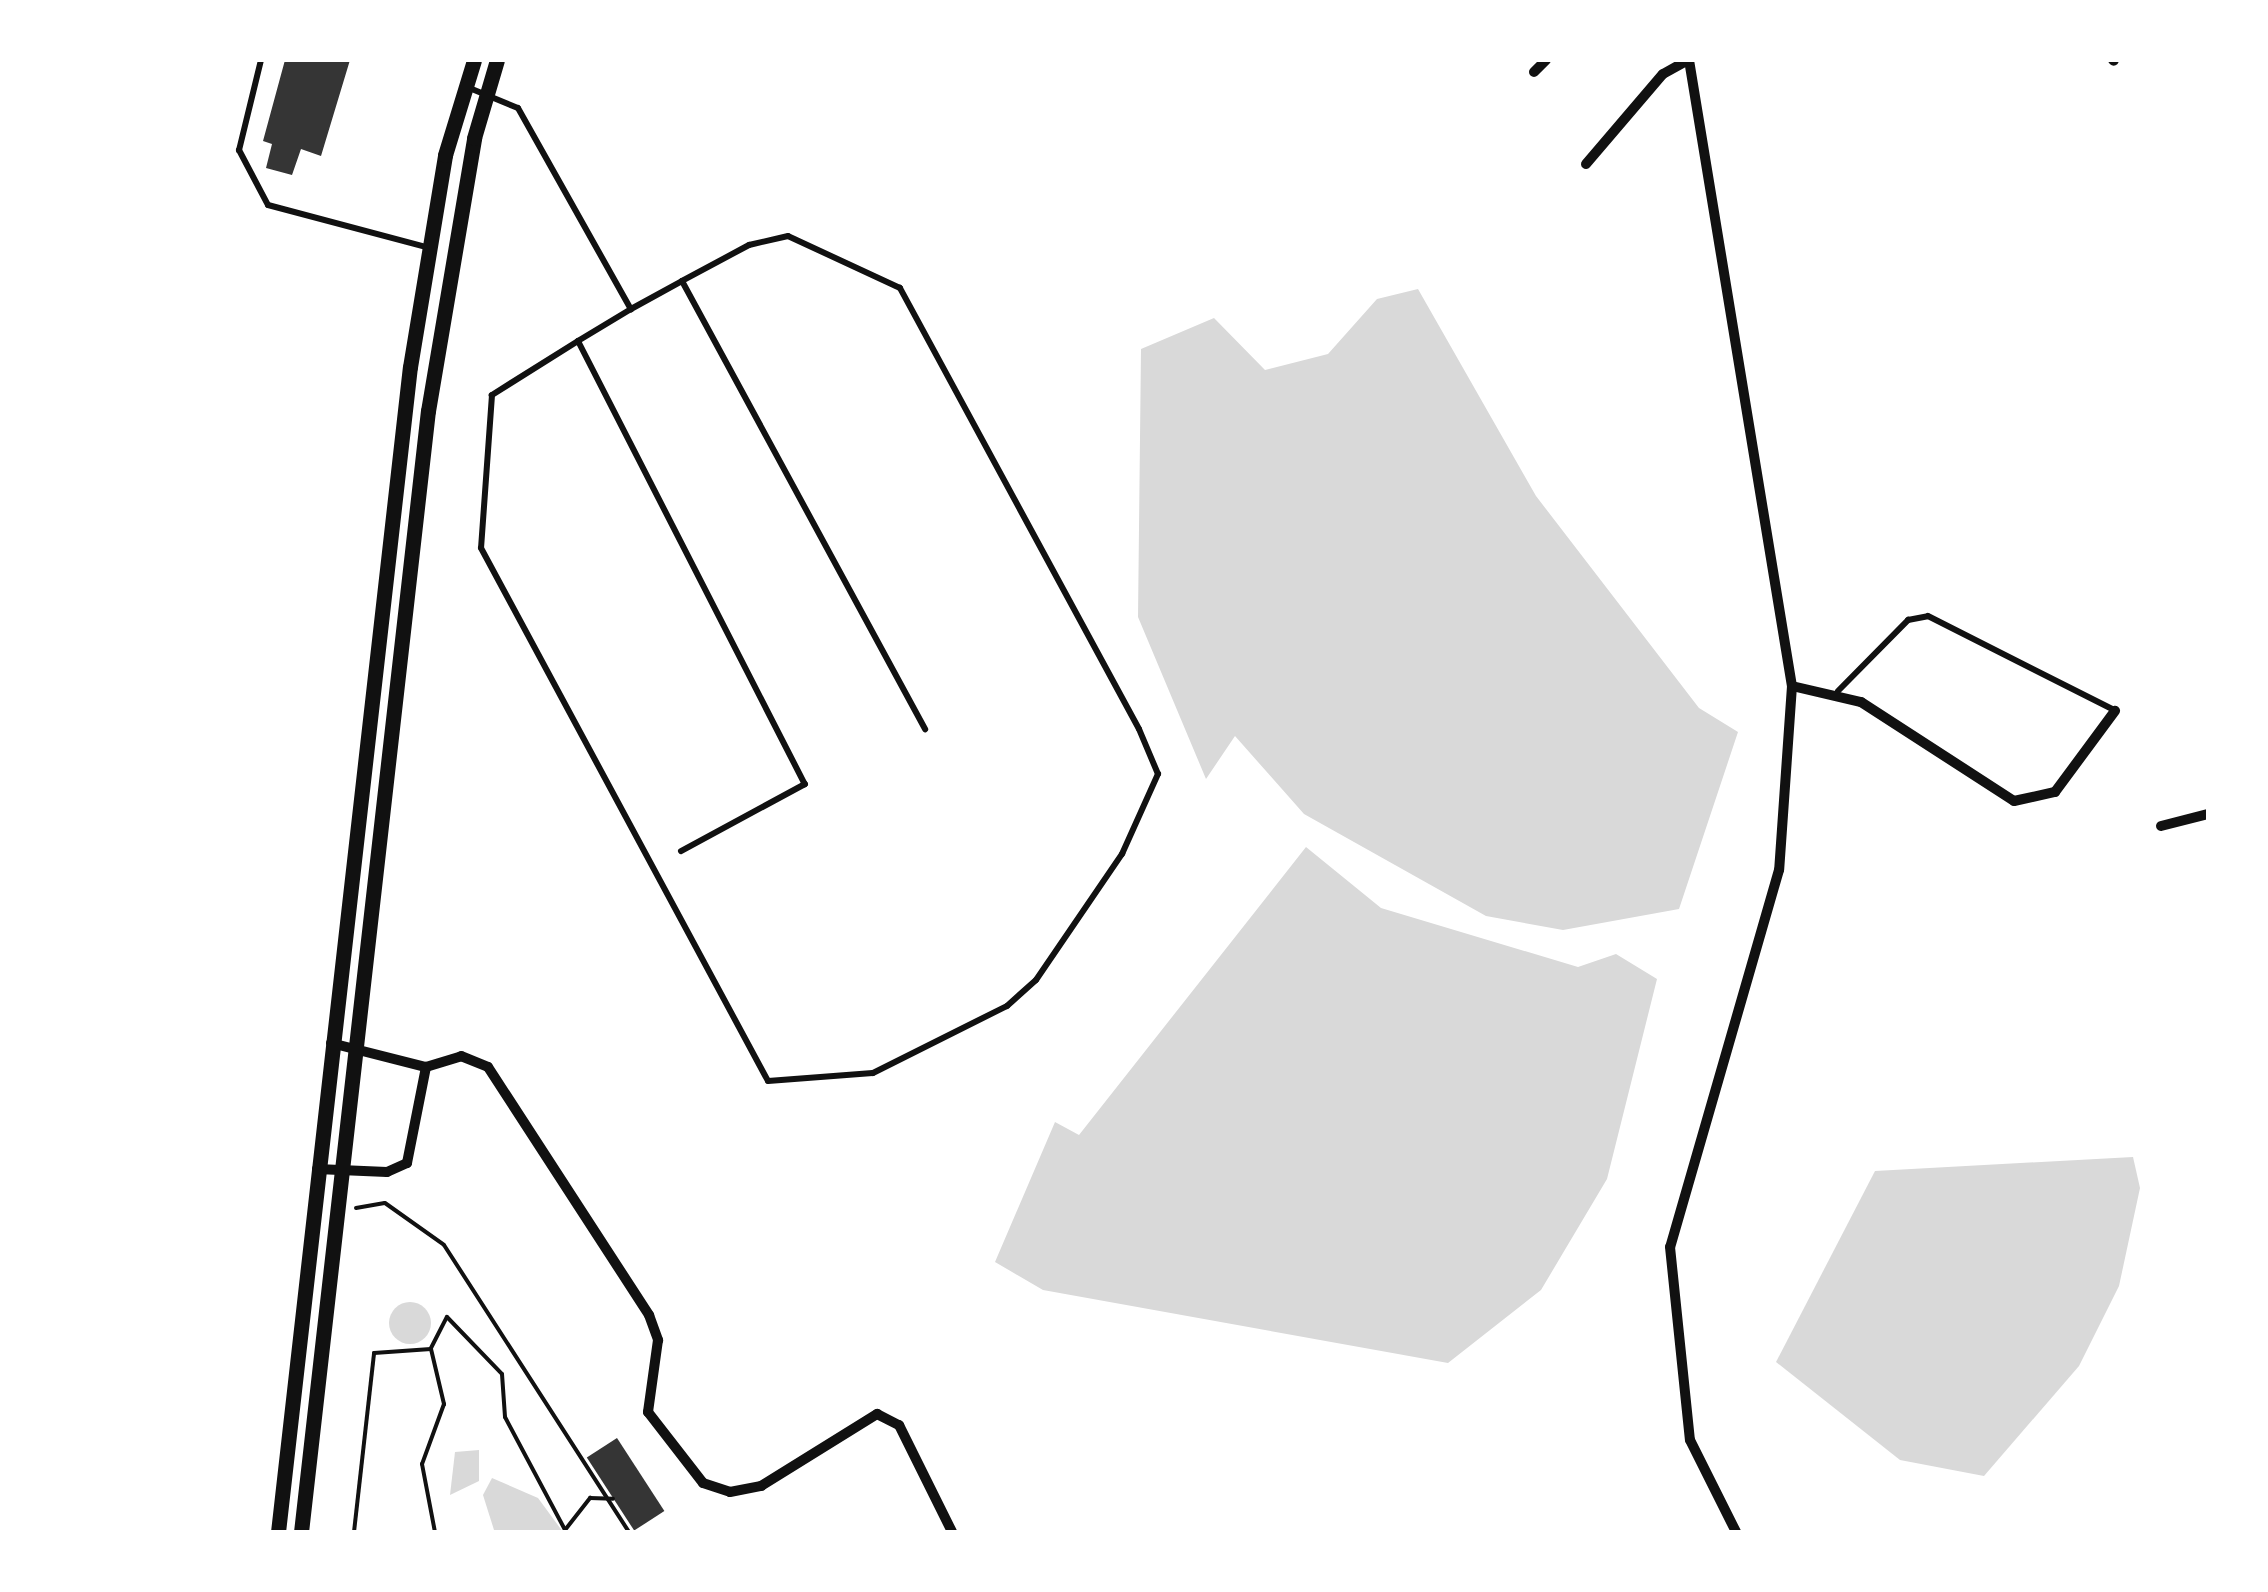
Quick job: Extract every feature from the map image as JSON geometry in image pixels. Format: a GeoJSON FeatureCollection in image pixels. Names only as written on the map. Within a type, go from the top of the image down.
{"type":"FeatureCollection","features":[{"type":"Feature","properties":{"kind":"main road"},"geometry":{"type":"LineString","coordinates":[[278,1532],[426,247],[474,60]]}},
{"type":"Feature","properties":{"kind":"main road"},"geometry":{"type":"LineString","coordinates":[[300,1532],[445,283],[497,60]]}},
{"type":"Feature","properties":{"kind":"street"},"geometry":{"type":"LineString","coordinates":[[1534,72],[1546,60]]}},
{"type":"Feature","properties":{"kind":"street"},"geometry":{"type":"LineString","coordinates":[[1586,164],[1664,74],[1689,60],[1792,686],[1778,870],[1670,1247],[1690,1440],[1736,1532]]}},
{"type":"Feature","properties":{"kind":"street"},"geometry":{"type":"LineString","coordinates":[[1792,686],[1838,691],[2014,801],[2055,792],[2115,711]]}},
{"type":"Feature","properties":{"kind":"street"},"geometry":{"type":"LineString","coordinates":[[2161,826],[2208,814]]}},
{"type":"Feature","properties":{"kind":"street"},"geometry":{"type":"LineString","coordinates":[[332,1043],[426,1067],[461,1056],[488,1067],[573,1197],[658,1340],[648,1412],[703,1483],[730,1492],[762,1486],[877,1414],[899,1425],[952,1532]]}},
{"type":"Feature","properties":{"kind":"street"},"geometry":{"type":"LineString","coordinates":[[317,1169],[342,1171],[406,1164],[426,1067]]}},
{"type":"Feature","properties":{"kind":"lane"},"geometry":{"type":"LineString","coordinates":[[261,60],[238,150],[268,205],[426,247]]}},
{"type":"Feature","properties":{"kind":"lane"},"geometry":{"type":"LineString","coordinates":[[466,87],[518,108],[631,309]]}},
{"type":"Feature","properties":{"kind":"lane"},"geometry":{"type":"LineString","coordinates":[[788,236],[900,288],[1139,729],[1158,774],[1122,854],[1036,980],[1006,1006],[873,1073],[768,1082],[481,548],[492,394],[631,309],[749,245],[788,236]]}},
{"type":"Feature","properties":{"kind":"lane"},"geometry":{"type":"LineString","coordinates":[[682,281],[926,729]]}},
{"type":"Feature","properties":{"kind":"lane"},"geometry":{"type":"LineString","coordinates":[[578,341],[805,784],[681,852]]}},
{"type":"Feature","properties":{"kind":"lane"},"geometry":{"type":"LineString","coordinates":[[1838,691],[1908,620],[1928,616],[2115,711]]}},
{"type":"Feature","properties":{"kind":"path"},"geometry":{"type":"LineString","coordinates":[[351,1209],[385,1203],[444,1245],[613,1499],[629,1532]]}},
{"type":"Feature","properties":{"kind":"path"},"geometry":{"type":"LineString","coordinates":[[435,1532],[422,1464],[444,1404],[430,1348],[448,1317],[502,1374],[505,1417],[565,1530],[590,1498],[613,1499]]}},
{"type":"Feature","properties":{"kind":"path"},"geometry":{"type":"LineString","coordinates":[[354,1532],[374,1353],[430,1348]]}},
{"type":"Feature","properties":{"kind":"shaded area"},"geometry":{"type":"Polygon","coordinates":[[[1418,289],[1536,496],[1699,708],[1738,732],[1679,909],[1563,930],[1486,916],[1304,814],[1235,736],[1206,779],[1138,617],[1141,349],[1214,318],[1265,370],[1328,354],[1377,299],[1418,289]]]}},
{"type":"Feature","properties":{"kind":"shaded area"},"geometry":{"type":"Polygon","coordinates":[[[1306,847],[1381,908],[1578,967],[1616,954],[1657,979],[1607,1179],[1541,1290],[1448,1363],[1043,1290],[995,1262],[1055,1122],[1079,1135],[1306,847]]]}},
{"type":"Feature","properties":{"kind":"shaded area"},"geometry":{"type":"Polygon","coordinates":[[[2133,1157],[2140,1188],[2119,1286],[2079,1366],[1984,1476],[1900,1460],[1776,1362],[1875,1171],[2133,1157]]]}},
{"type":"Feature","properties":{"kind":"shaded area"},"geometry":{"type":"Polygon","coordinates":[[[410,1302],[425,1308],[431,1323],[425,1338],[410,1344],[395,1338],[389,1323],[395,1308],[410,1302]]]}},
{"type":"Feature","properties":{"kind":"shaded area"},"geometry":{"type":"Polygon","coordinates":[[[479,1450],[479,1481],[450,1495],[455,1452],[479,1450]]]}},
{"type":"Feature","properties":{"kind":"shaded area"},"geometry":{"type":"Polygon","coordinates":[[[492,1478],[538,1498],[563,1532],[494,1530],[483,1495],[492,1478]]]}},
{"type":"Feature","properties":{"kind":"building"},"geometry":{"type":"Polygon","coordinates":[[[285,60],[350,60],[321,156],[301,149],[292,175],[266,168],[272,144],[263,141],[285,60]]]}},
{"type":"Feature","properties":{"kind":"building"},"geometry":{"type":"Polygon","coordinates":[[[617,1438],[664,1511],[634,1531],[587,1458],[617,1438]]]}}]}
